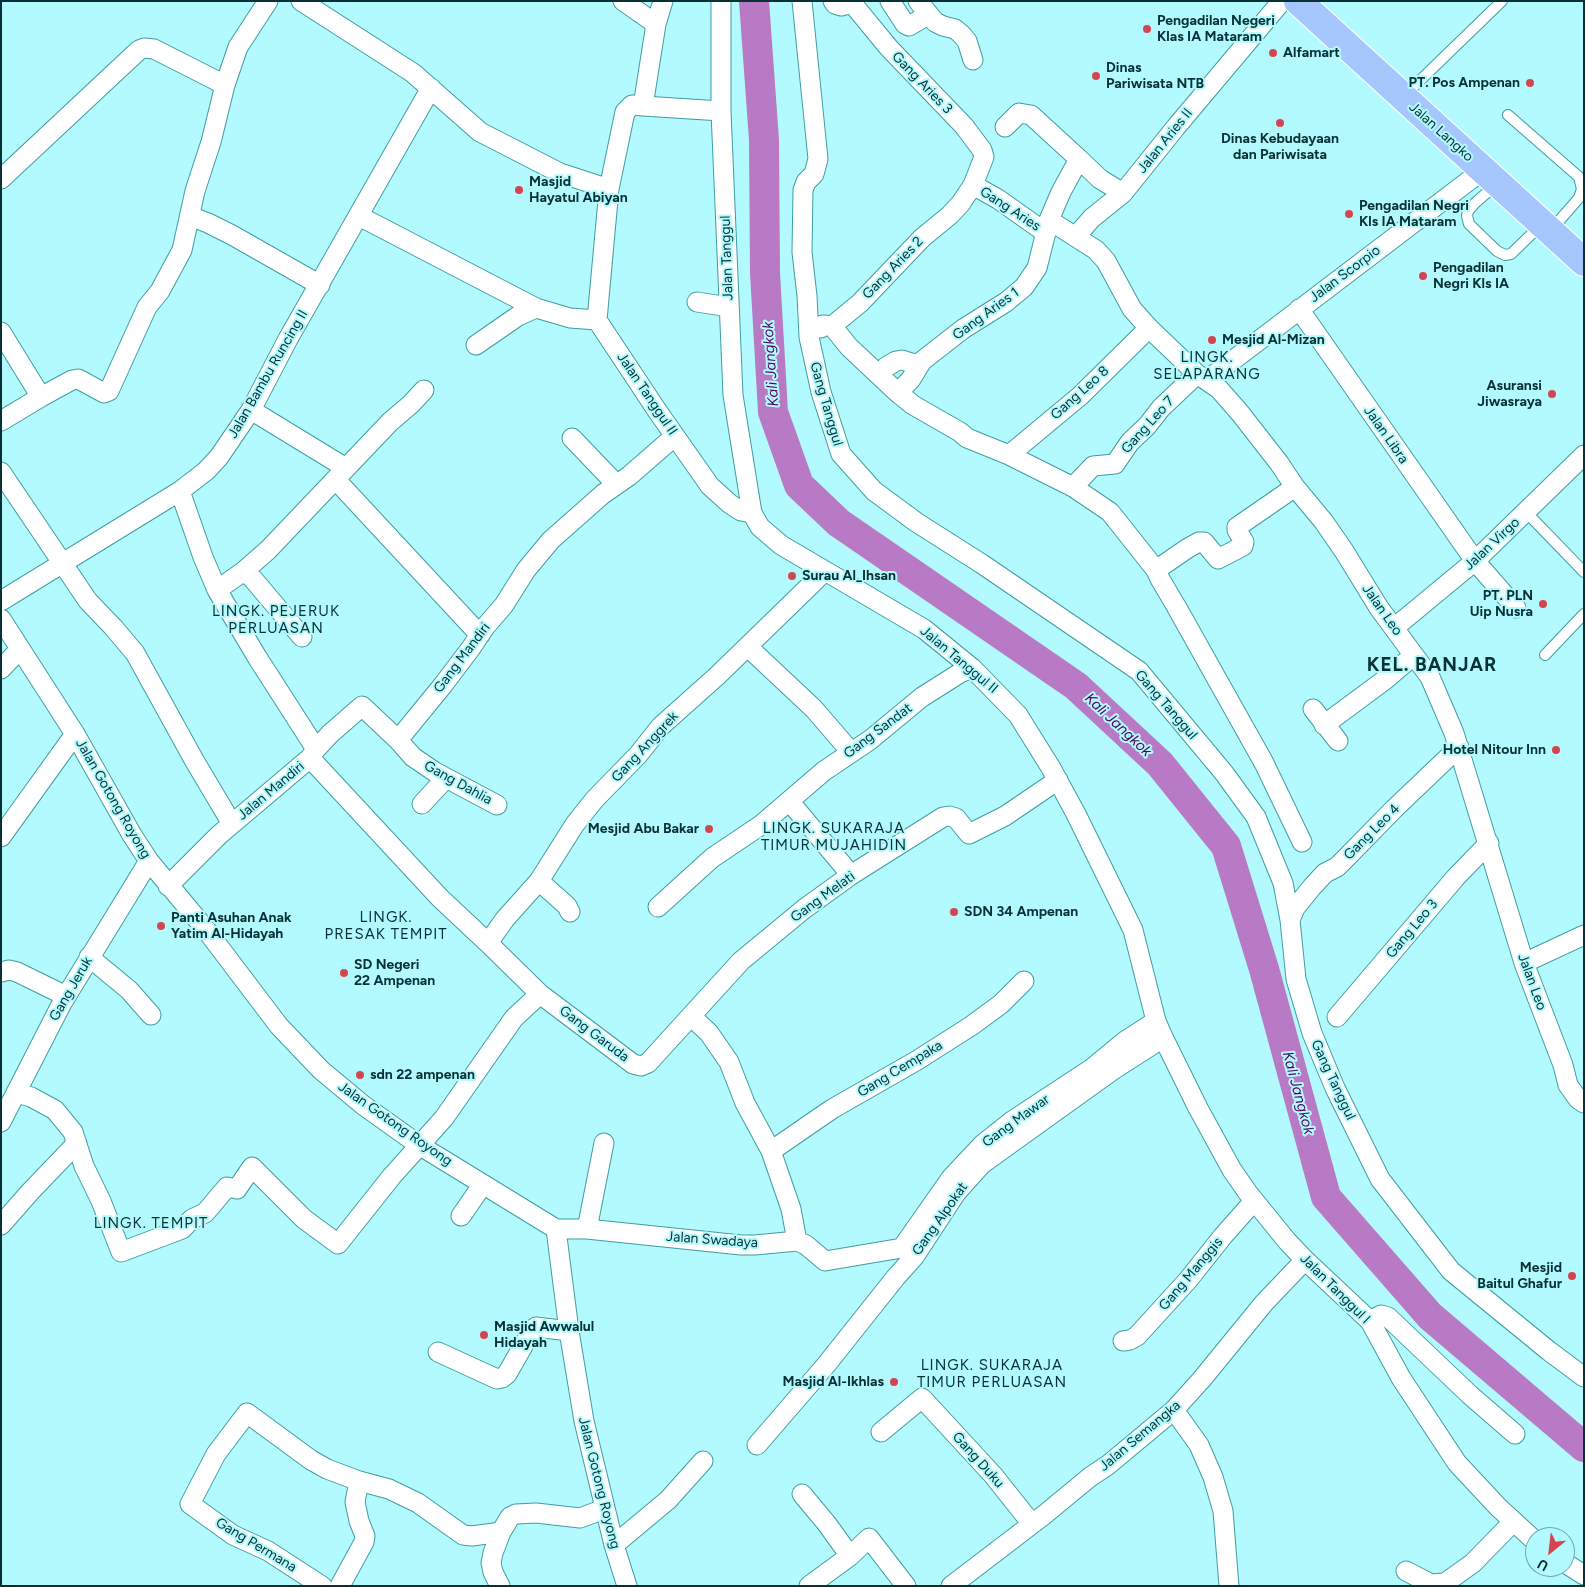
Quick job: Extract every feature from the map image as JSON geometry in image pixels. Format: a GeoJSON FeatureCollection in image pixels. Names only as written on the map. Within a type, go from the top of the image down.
{"type":"FeatureCollection","features":[{"type":"Feature","properties":{"kind":"main road","name":"Jalan Langko"},"geometry":{"type":"LineString","coordinates":[[1298,1],[1402,98],[1546,227],[1581,253]]}},
{"type":"Feature","properties":{"kind":"street"},"geometry":{"type":"LineString","coordinates":[[1,422],[72,380],[78,379],[104,393],[109,391],[147,307],[160,292],[182,250],[195,192],[211,142],[225,85],[238,47],[268,1]]}},
{"type":"Feature","properties":{"kind":"street"},"geometry":{"type":"LineString","coordinates":[[302,1],[413,73],[480,132],[560,173],[609,189]]}},
{"type":"Feature","properties":{"kind":"street"},"geometry":{"type":"LineString","coordinates":[[623,1],[656,24]]}},
{"type":"Feature","properties":{"kind":"street"},"geometry":{"type":"LineString","coordinates":[[643,106],[656,24],[663,1]]}},
{"type":"Feature","properties":{"kind":"street","name":"Jalan Tanggul"},"geometry":{"type":"LineString","coordinates":[[721,1],[721,112],[733,394],[752,513]]}},
{"type":"Feature","properties":{"kind":"street","name":"Gang Tanggul"},"geometry":{"type":"LineString","coordinates":[[802,1],[818,159],[814,174],[806,182],[803,190],[802,252],[807,296],[820,332],[821,392],[841,454],[874,491],[916,522],[990,569],[1139,671],[1224,773],[1256,817],[1283,883],[1290,920],[1296,978],[1312,1033],[1335,1088],[1380,1179],[1451,1271],[1584,1377]]}},
{"type":"Feature","properties":{"kind":"street","name":"Gang Aries 3"},"geometry":{"type":"LineString","coordinates":[[833,1],[839,6],[854,2],[889,48],[964,126],[982,150],[984,157],[974,186]]}},
{"type":"Feature","properties":{"kind":"street"},"geometry":{"type":"LineString","coordinates":[[890,1],[905,24],[909,26],[923,8],[935,22],[955,29],[967,41],[973,60]]}},
{"type":"Feature","properties":{"kind":"street","name":"Jalan Aries II"},"geometry":{"type":"LineString","coordinates":[[1076,236],[1092,218],[1123,193],[1282,1]]}},
{"type":"Feature","properties":{"kind":"street"},"geometry":{"type":"LineString","coordinates":[[1,179],[138,50],[144,48],[154,49],[225,85]]}},
{"type":"Feature","properties":{"kind":"street","name":"Jalan Bambu Runcing II"},"geometry":{"type":"LineString","coordinates":[[1,601],[180,491],[206,472],[219,457],[251,410],[431,88]]}},
{"type":"Feature","properties":{"kind":"street"},"geometry":{"type":"LineString","coordinates":[[359,216],[536,308],[570,318],[597,320],[609,189],[625,112],[632,105],[721,112]]}},
{"type":"Feature","properties":{"kind":"street"},"geometry":{"type":"LineString","coordinates":[[1005,126],[1019,113],[1032,115],[1100,179],[1123,193]]}},
{"type":"Feature","properties":{"kind":"street","name":"Gang Aries"},"geometry":{"type":"LineString","coordinates":[[1048,227],[1061,192],[1079,159]]}},
{"type":"Feature","properties":{"kind":"street","name":"Jalan Scorpio"},"geometry":{"type":"LineString","coordinates":[[1202,377],[1491,176]]}},
{"type":"Feature","properties":{"kind":"street","name":"Gang Aries 2"},"geometry":{"type":"LineString","coordinates":[[820,332],[860,303],[922,238],[950,215],[974,186]]}},
{"type":"Feature","properties":{"kind":"street","name":"Gang Aries"},"geometry":{"type":"LineString","coordinates":[[974,186],[1048,227],[1076,236],[1096,250],[1106,261],[1120,288]]}},
{"type":"Feature","properties":{"kind":"street"},"geometry":{"type":"LineString","coordinates":[[190,216],[232,235],[320,285]]}},
{"type":"Feature","properties":{"kind":"street","name":"Gang Aries 1"},"geometry":{"type":"LineString","coordinates":[[898,393],[911,379],[918,365],[963,329],[1006,302],[1024,287],[1037,268],[1048,227]]}},
{"type":"Feature","properties":{"kind":"street","name":"Jalan Leo"},"geometry":{"type":"LineString","coordinates":[[1120,288],[1132,309],[1149,328],[1202,377],[1218,389],[1240,413],[1334,537],[1379,608],[1430,677],[1458,747],[1489,843],[1524,963],[1563,1065],[1568,1085],[1584,1103]]}},
{"type":"Feature","properties":{"kind":"street"},"geometry":{"type":"LineString","coordinates":[[697,302],[729,308]]}},
{"type":"Feature","properties":{"kind":"street"},"geometry":{"type":"LineString","coordinates":[[476,344],[518,316],[536,308]]}},
{"type":"Feature","properties":{"kind":"street","name":"Jalan Libra"},"geometry":{"type":"LineString","coordinates":[[1299,309],[1475,561],[1516,608]]}},
{"type":"Feature","properties":{"kind":"street","name":"Jalan Tanggul II"},"geometry":{"type":"LineString","coordinates":[[597,320],[710,486],[730,504],[741,511],[752,513],[760,527],[781,545],[824,572],[924,629],[972,668],[1018,715],[1058,780],[1133,930],[1160,1030]]}},
{"type":"Feature","properties":{"kind":"street","name":"Gang Leo 8"},"geometry":{"type":"LineString","coordinates":[[1009,455],[1080,396],[1149,328]]}},
{"type":"Feature","properties":{"kind":"street"},"geometry":{"type":"LineString","coordinates":[[1,332],[41,397]]}},
{"type":"Feature","properties":{"kind":"street"},"geometry":{"type":"LineString","coordinates":[[820,332],[849,347],[913,405],[967,438],[1009,455],[1073,487],[1110,512],[1156,570],[1264,763],[1302,842]]}},
{"type":"Feature","properties":{"kind":"street"},"geometry":{"type":"LineString","coordinates":[[879,375],[886,367],[896,361],[902,360],[918,365]]}},
{"type":"Feature","properties":{"kind":"street","name":"Gang Leo 7"},"geometry":{"type":"LineString","coordinates":[[1073,487],[1093,466],[1115,464],[1130,442],[1147,426],[1161,408],[1202,377]]}},
{"type":"Feature","properties":{"kind":"street"},"geometry":{"type":"LineString","coordinates":[[217,590],[244,571],[268,550],[390,422],[424,390]]}},
{"type":"Feature","properties":{"kind":"street"},"geometry":{"type":"LineString","coordinates":[[251,410],[341,474],[480,635]]}},
{"type":"Feature","properties":{"kind":"street"},"geometry":{"type":"LineString","coordinates":[[572,438],[609,489],[629,476],[675,436]]}},
{"type":"Feature","properties":{"kind":"street","name":"Jalan Virgo"},"geometry":{"type":"LineString","coordinates":[[1394,628],[1475,561],[1584,455]]}},
{"type":"Feature","properties":{"kind":"street"},"geometry":{"type":"LineString","coordinates":[[1,472],[88,601],[135,653],[232,824]]}},
{"type":"Feature","properties":{"kind":"street"},"geometry":{"type":"LineString","coordinates":[[1156,570],[1199,542],[1204,542],[1218,559],[1243,546],[1244,542],[1237,527],[1295,487]]}},
{"type":"Feature","properties":{"kind":"street","name":"Gang Mandiri"},"geometry":{"type":"LineString","coordinates":[[398,740],[443,685],[504,605],[526,570],[551,540],[609,489]]}},
{"type":"Feature","properties":{"kind":"street","name":"Jalan Mandiri"},"geometry":{"type":"LineString","coordinates":[[168,886],[232,824],[313,754],[217,590],[203,558],[180,491]]}},
{"type":"Feature","properties":{"kind":"street"},"geometry":{"type":"LineString","coordinates":[[244,571],[265,592],[302,637]]}},
{"type":"Feature","properties":{"kind":"street","name":"Gang Anggrek"},"geometry":{"type":"LineString","coordinates":[[488,943],[505,919],[539,881],[575,824],[638,755],[661,726],[748,647],[824,572]]}},
{"type":"Feature","properties":{"kind":"street","name":"Jalan Gotong Royong"},"geometry":{"type":"LineString","coordinates":[[1,619],[75,734],[148,861],[207,931],[279,1026],[321,1070],[363,1105],[419,1145],[556,1229],[569,1332],[584,1421],[623,1583]]}},
{"type":"Feature","properties":{"kind":"street"},"geometry":{"type":"LineString","coordinates":[[748,647],[814,709],[851,752]]}},
{"type":"Feature","properties":{"kind":"street"},"geometry":{"type":"LineString","coordinates":[[1,668],[20,649]]}},
{"type":"Feature","properties":{"kind":"street"},"geometry":{"type":"LineString","coordinates":[[1324,725],[1386,679],[1414,654]]}},
{"type":"Feature","properties":{"kind":"street","name":"Gang Sandat"},"geometry":{"type":"LineString","coordinates":[[658,907],[712,858],[761,825],[824,771],[883,730],[922,697],[953,677],[972,668]]}},
{"type":"Feature","properties":{"kind":"street"},"geometry":{"type":"LineString","coordinates":[[313,754],[330,734],[362,706],[398,740]]}},
{"type":"Feature","properties":{"kind":"street"},"geometry":{"type":"LineString","coordinates":[[1313,709],[1338,741]]}},
{"type":"Feature","properties":{"kind":"street"},"geometry":{"type":"LineString","coordinates":[[1,837],[75,734]]}},
{"type":"Feature","properties":{"kind":"street","name":"Gang Dahlia"},"geometry":{"type":"LineString","coordinates":[[398,740],[413,757],[446,778],[497,805]]}},
{"type":"Feature","properties":{"kind":"street","name":"Gang Leo 4"},"geometry":{"type":"LineString","coordinates":[[1290,920],[1294,908],[1325,873],[1337,867],[1350,855],[1458,747]]}},
{"type":"Feature","properties":{"kind":"street","name":"Gang Garuda"},"geometry":{"type":"LineString","coordinates":[[313,754],[336,788],[440,898],[540,994],[633,1064],[641,1066],[648,1063],[692,1017]]}},
{"type":"Feature","properties":{"kind":"street"},"geometry":{"type":"LineString","coordinates":[[422,804],[446,778]]}},
{"type":"Feature","properties":{"kind":"street","name":"Gang Melati"},"geometry":{"type":"LineString","coordinates":[[692,1017],[741,961],[804,909],[851,875],[943,817],[956,818],[969,834],[1005,816],[1045,787],[1058,780]]}},
{"type":"Feature","properties":{"kind":"street"},"geometry":{"type":"LineString","coordinates":[[790,802],[851,875]]}},
{"type":"Feature","properties":{"kind":"street","name":"Gang Leo 3"},"geometry":{"type":"LineString","coordinates":[[1337,1016],[1456,877],[1489,843]]}},
{"type":"Feature","properties":{"kind":"street","name":"Gang Jeruk"},"geometry":{"type":"LineString","coordinates":[[1,1122],[66,996],[148,861]]}},
{"type":"Feature","properties":{"kind":"street"},"geometry":{"type":"LineString","coordinates":[[539,881],[567,906],[570,912]]}},
{"type":"Feature","properties":{"kind":"street"},"geometry":{"type":"LineString","coordinates":[[1524,963],[1584,935]]}},
{"type":"Feature","properties":{"kind":"street"},"geometry":{"type":"LineString","coordinates":[[89,957],[130,990],[151,1015]]}},
{"type":"Feature","properties":{"kind":"street"},"geometry":{"type":"LineString","coordinates":[[1,972],[9,970],[16,972],[66,996]]}},
{"type":"Feature","properties":{"kind":"street","name":"Gang Cempaka"},"geometry":{"type":"LineString","coordinates":[[771,1151],[832,1109],[916,1061],[971,1026],[1000,1004],[1024,981]]}},
{"type":"Feature","properties":{"kind":"street"},"geometry":{"type":"LineString","coordinates":[[16,1093],[31,1097],[55,1110],[73,1132],[84,1166],[101,1201],[121,1252],[182,1229],[192,1219],[205,1213],[227,1187],[237,1189],[252,1167],[304,1219],[338,1244],[379,1192],[444,1118],[514,1018],[540,994]]}},
{"type":"Feature","properties":{"kind":"street"},"geometry":{"type":"LineString","coordinates":[[692,1017],[709,1034],[729,1062],[745,1103],[771,1151],[791,1209],[797,1241],[806,1245],[825,1260],[908,1253]]}},
{"type":"Feature","properties":{"kind":"street","name":"Gang Alpokat"},"geometry":{"type":"LineString","coordinates":[[757,1445],[826,1365],[896,1277],[908,1253],[982,1164],[988,1149],[1044,1110],[1113,1070],[1160,1030]]}},
{"type":"Feature","properties":{"kind":"street","name":"Jalan Tanggul I"},"geometry":{"type":"LineString","coordinates":[[1160,1030],[1198,1108],[1232,1170],[1254,1202],[1305,1260],[1370,1321],[1401,1378],[1457,1463],[1525,1532]]}},
{"type":"Feature","properties":{"kind":"street"},"geometry":{"type":"LineString","coordinates":[[587,1229],[604,1142]]}},
{"type":"Feature","properties":{"kind":"street"},"geometry":{"type":"LineString","coordinates":[[1,1225],[77,1143]]}},
{"type":"Feature","properties":{"kind":"street"},"geometry":{"type":"LineString","coordinates":[[461,1216],[483,1184]]}},
{"type":"Feature","properties":{"kind":"street","name":"Gang Manggis"},"geometry":{"type":"LineString","coordinates":[[1123,1341],[1130,1340],[1143,1329],[1188,1280],[1223,1236],[1254,1202]]}},
{"type":"Feature","properties":{"kind":"street","name":"Jalan Swadaya"},"geometry":{"type":"LineString","coordinates":[[556,1229],[587,1229],[741,1245],[797,1241]]}},
{"type":"Feature","properties":{"kind":"street","name":"Jalan Semangka"},"geometry":{"type":"LineString","coordinates":[[952,1585],[1134,1444],[1174,1410],[1264,1303],[1305,1260]]}},
{"type":"Feature","properties":{"kind":"street"},"geometry":{"type":"LineString","coordinates":[[1370,1321],[1381,1314],[1388,1317],[1470,1396],[1515,1434]]}},
{"type":"Feature","properties":{"kind":"street"},"geometry":{"type":"LineString","coordinates":[[438,1352],[497,1379],[507,1374],[531,1332],[536,1327],[569,1332]]}},
{"type":"Feature","properties":{"kind":"street","name":"Gang Duku"},"geometry":{"type":"LineString","coordinates":[[881,1432],[922,1398],[993,1475],[1032,1524]]}},
{"type":"Feature","properties":{"kind":"street"},"geometry":{"type":"LineString","coordinates":[[1174,1410],[1199,1445],[1213,1477],[1223,1511],[1229,1586]]}},
{"type":"Feature","properties":{"kind":"street","name":"Gang Permana"},"geometry":{"type":"LineString","coordinates":[[322,1586],[268,1551],[234,1535],[190,1504],[216,1454],[246,1413],[327,1470],[389,1489],[418,1502],[463,1535],[472,1536],[500,1532]]}},
{"type":"Feature","properties":{"kind":"street"},"geometry":{"type":"LineString","coordinates":[[614,1545],[668,1500],[703,1460]]}},
{"type":"Feature","properties":{"kind":"street"},"geometry":{"type":"LineString","coordinates":[[340,1586],[364,1542],[365,1536],[359,1521],[356,1502],[359,1481]]}},
{"type":"Feature","properties":{"kind":"street"},"geometry":{"type":"LineString","coordinates":[[802,1494],[850,1556]]}},
{"type":"Feature","properties":{"kind":"street"},"geometry":{"type":"LineString","coordinates":[[500,1586],[491,1563],[500,1532],[510,1517],[516,1514],[536,1513],[580,1518],[604,1509]]}},
{"type":"Feature","properties":{"kind":"street"},"geometry":{"type":"LineString","coordinates":[[1406,1571],[1431,1584],[1445,1583],[1473,1563],[1513,1522]]}},
{"type":"Feature","properties":{"kind":"street"},"geometry":{"type":"LineString","coordinates":[[809,1586],[850,1556],[869,1538],[906,1586]]}},
{"type":"Feature","properties":{"kind":"lane"},"geometry":{"type":"LineString","coordinates":[[1402,98],[1502,1]]}},
{"type":"Feature","properties":{"kind":"lane"},"geometry":{"type":"LineString","coordinates":[[1491,176],[1468,211],[1467,216],[1469,224],[1497,251],[1505,255],[1511,254],[1546,227],[1579,198],[1582,189],[1579,177],[1508,115]]}},
{"type":"Feature","properties":{"kind":"lane"},"geometry":{"type":"LineString","coordinates":[[1526,512],[1584,572]]}},
{"type":"Feature","properties":{"kind":"lane"},"geometry":{"type":"LineString","coordinates":[[1545,655],[1584,614]]}},
{"type":"Feature","properties":{"kind":"waterway","name":"Kali Jangkok"},"geometry":{"type":"LineString","coordinates":[[754,1],[764,140],[765,273],[773,412],[799,485],[839,523],[1076,686],[1160,764],[1226,846],[1264,969],[1326,1197],[1430,1316],[1584,1447]]}},
{"type":"Feature","properties":{"kind":"place","name":"Pengadilan Negeri Klas IA Mataram"},"geometry":{"type":"Point","coordinates":[1147,29]}},
{"type":"Feature","properties":{"kind":"place","name":"Alfamart"},"geometry":{"type":"Point","coordinates":[1273,53]}},
{"type":"Feature","properties":{"kind":"place","name":"Dinas Pariwisata NTB"},"geometry":{"type":"Point","coordinates":[1096,76]}},
{"type":"Feature","properties":{"kind":"place","name":"PT. Pos Ampenan"},"geometry":{"type":"Point","coordinates":[1530,83]}},
{"type":"Feature","properties":{"kind":"place","name":"Dinas Kebudayaan dan Pariwisata"},"geometry":{"type":"Point","coordinates":[1280,123]}},
{"type":"Feature","properties":{"kind":"place","name":"Masjid Hayatul Abiyan"},"geometry":{"type":"Point","coordinates":[519,190]}},
{"type":"Feature","properties":{"kind":"place","name":"Pengadilan Negri Kls IA Mataram"},"geometry":{"type":"Point","coordinates":[1349,214]}},
{"type":"Feature","properties":{"kind":"place","name":"Pengadilan Negri Kls IA"},"geometry":{"type":"Point","coordinates":[1423,276]}},
{"type":"Feature","properties":{"kind":"place","name":"Mesjid Al-Mizan"},"geometry":{"type":"Point","coordinates":[1212,340]}},
{"type":"Feature","properties":{"kind":"place","name":"Asuransi Jiwasraya"},"geometry":{"type":"Point","coordinates":[1552,394]}},
{"type":"Feature","properties":{"kind":"place","name":"Surau Al_Ihsan"},"geometry":{"type":"Point","coordinates":[792,576]}},
{"type":"Feature","properties":{"kind":"place","name":"PT. PLN Uip Nusra"},"geometry":{"type":"Point","coordinates":[1543,604]}},
{"type":"Feature","properties":{"kind":"place","name":"Hotel Nitour Inn"},"geometry":{"type":"Point","coordinates":[1556,750]}},
{"type":"Feature","properties":{"kind":"place","name":"Mesjid Abu Bakar"},"geometry":{"type":"Point","coordinates":[709,829]}},
{"type":"Feature","properties":{"kind":"place","name":"SDN 34 Ampenan"},"geometry":{"type":"Point","coordinates":[954,912]}},
{"type":"Feature","properties":{"kind":"place","name":"Panti Asuhan Anak Yatim Al-Hidayah"},"geometry":{"type":"Point","coordinates":[161,926]}},
{"type":"Feature","properties":{"kind":"place","name":"SD Negeri 22 Ampenan"},"geometry":{"type":"Point","coordinates":[344,973]}},
{"type":"Feature","properties":{"kind":"place","name":"sdn 22 ampenan"},"geometry":{"type":"Point","coordinates":[360,1075]}},
{"type":"Feature","properties":{"kind":"place","name":"Mesjid Baitul Ghafur"},"geometry":{"type":"Point","coordinates":[1572,1276]}},
{"type":"Feature","properties":{"kind":"place","name":"Masjid Awwalul Hidayah"},"geometry":{"type":"Point","coordinates":[484,1335]}},
{"type":"Feature","properties":{"kind":"place","name":"Masjid Al-Ikhlas"},"geometry":{"type":"Point","coordinates":[894,1382]}},
{"type":"Feature","properties":{"kind":"district","name":"LINGK. SELAPARANG"},"geometry":{"type":"Point","coordinates":[1207,366]}},
{"type":"Feature","properties":{"kind":"district","name":"LINGK. PEJERUK PERLUASAN"},"geometry":{"type":"Point","coordinates":[276,620]}},
{"type":"Feature","properties":{"kind":"district","name":"KEL. BANJAR"},"geometry":{"type":"Point","coordinates":[1432,665]}},
{"type":"Feature","properties":{"kind":"district","name":"LINGK. SUKARAJA TIMUR MUJAHIDIN"},"geometry":{"type":"Point","coordinates":[834,838]}},
{"type":"Feature","properties":{"kind":"district","name":"LINGK. PRESAK TEMPIT"},"geometry":{"type":"Point","coordinates":[386,926]}},
{"type":"Feature","properties":{"kind":"district","name":"LINGK. TEMPIT"},"geometry":{"type":"Point","coordinates":[151,1224]}},
{"type":"Feature","properties":{"kind":"district","name":"LINGK. SUKARAJA TIMUR PERLUASAN"},"geometry":{"type":"Point","coordinates":[992,1374]}}]}
